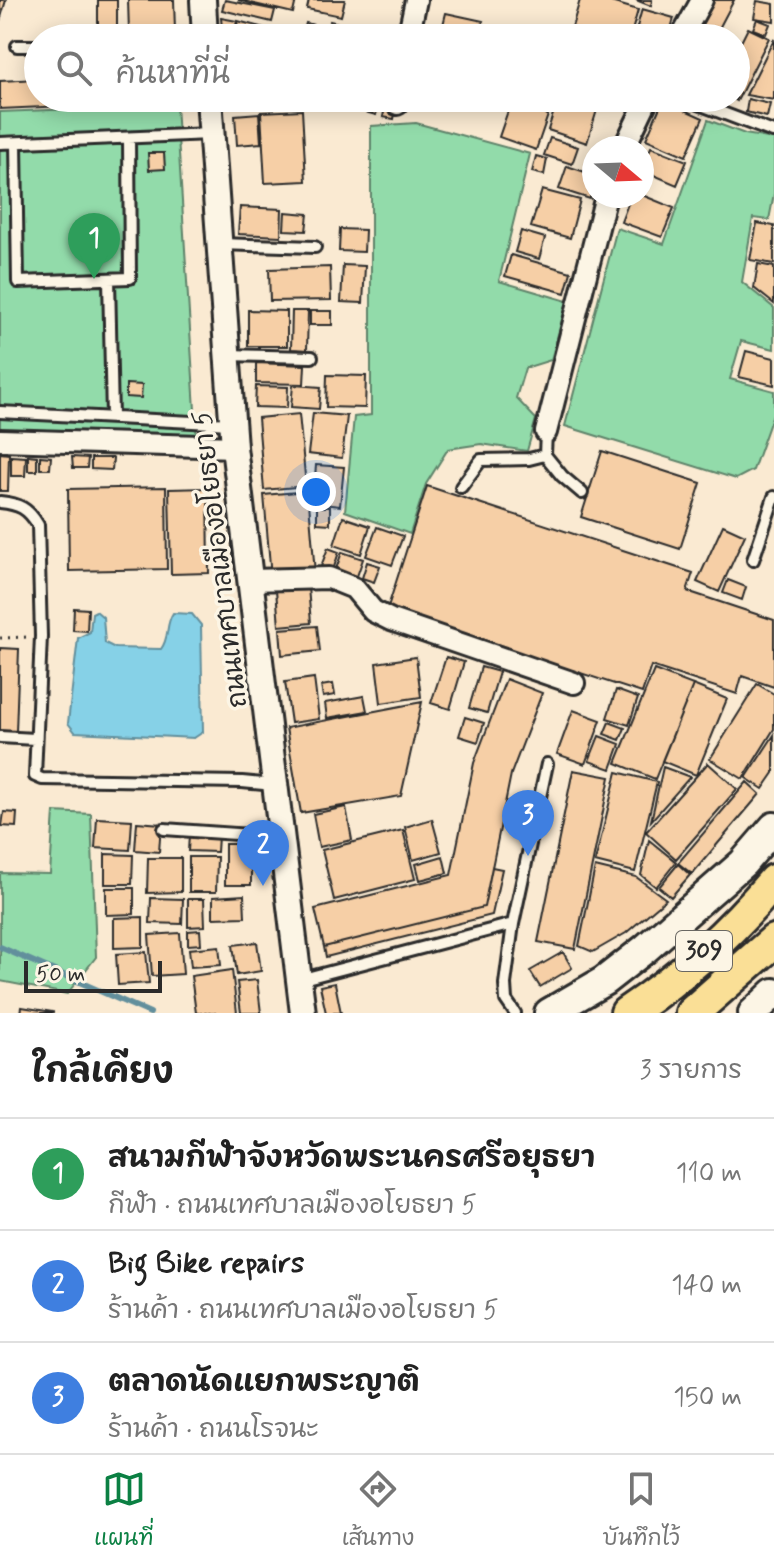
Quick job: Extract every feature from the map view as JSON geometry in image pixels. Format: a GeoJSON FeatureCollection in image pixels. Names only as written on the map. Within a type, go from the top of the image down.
{"type":"FeatureCollection","features":[{"type":"Feature","properties":{"kind":"main road"},"geometry":{"type":"LineString","coordinates":[[549,1013],[604,981],[645,949],[743,863],[774,827]]}},
{"type":"Feature","properties":{"kind":"main road","name":"309"},"geometry":{"type":"LineString","coordinates":[[627,1013],[679,975],[774,881]]}},
{"type":"Feature","properties":{"kind":"main road","name":"309"},"geometry":{"type":"LineString","coordinates":[[692,1013],[774,941]]}},
{"type":"Feature","properties":{"kind":"main road"},"geometry":{"type":"LineString","coordinates":[[753,1013],[774,993]]}},
{"type":"Feature","properties":{"kind":"street"},"geometry":{"type":"LineString","coordinates":[[203,0],[204,24]]}},
{"type":"Feature","properties":{"kind":"street"},"geometry":{"type":"LineString","coordinates":[[689,24],[702,0]]}},
{"type":"Feature","properties":{"kind":"street"},"geometry":{"type":"LineString","coordinates":[[410,24],[412,1]]}},
{"type":"Feature","properties":{"kind":"street","name":"ถนนเทศบาลเมืองอโยธยา 5"},"geometry":{"type":"LineString","coordinates":[[210,112],[233,436],[303,1013]]}},
{"type":"Feature","properties":{"kind":"street"},"geometry":{"type":"LineString","coordinates":[[630,136],[641,112]]}},
{"type":"Feature","properties":{"kind":"street"},"geometry":{"type":"LineString","coordinates":[[546,432],[603,208]]}},
{"type":"Feature","properties":{"kind":"street"},"geometry":{"type":"LineString","coordinates":[[0,440],[233,436]]}},
{"type":"Feature","properties":{"kind":"street"},"geometry":{"type":"LineString","coordinates":[[251,580],[329,578],[354,588],[373,611],[391,620],[574,683]]}},
{"type":"Feature","properties":{"kind":"lane"},"geometry":{"type":"LineString","coordinates":[[17,46],[24,46]]}},
{"type":"Feature","properties":{"kind":"lane"},"geometry":{"type":"LineString","coordinates":[[720,112],[773,132]]}},
{"type":"Feature","properties":{"kind":"lane"},"geometry":{"type":"LineString","coordinates":[[0,143],[212,134]]}},
{"type":"Feature","properties":{"kind":"lane"},"geometry":{"type":"LineString","coordinates":[[16,143],[18,282],[109,279],[130,278],[129,138]]}},
{"type":"Feature","properties":{"kind":"lane"},"geometry":{"type":"LineString","coordinates":[[218,244],[315,247]]}},
{"type":"Feature","properties":{"kind":"lane"},"geometry":{"type":"LineString","coordinates":[[109,279],[112,418]]}},
{"type":"Feature","properties":{"kind":"lane"},"geometry":{"type":"LineString","coordinates":[[228,355],[312,357]]}},
{"type":"Feature","properties":{"kind":"lane"},"geometry":{"type":"LineString","coordinates":[[0,412],[112,418],[233,436]]}},
{"type":"Feature","properties":{"kind":"lane"},"geometry":{"type":"LineString","coordinates":[[546,432],[545,455],[562,476],[582,493]]}},
{"type":"Feature","properties":{"kind":"lane"},"geometry":{"type":"LineString","coordinates":[[461,487],[481,460],[529,459],[545,455]]}},
{"type":"Feature","properties":{"kind":"lane"},"geometry":{"type":"LineString","coordinates":[[753,560],[774,497]]}},
{"type":"Feature","properties":{"kind":"lane"},"geometry":{"type":"LineString","coordinates":[[0,502],[19,504],[38,525],[41,636],[35,776],[42,779],[276,785]]}},
{"type":"Feature","properties":{"kind":"lane"},"geometry":{"type":"LineString","coordinates":[[0,737],[35,739]]}},
{"type":"Feature","properties":{"kind":"lane"},"geometry":{"type":"LineString","coordinates":[[515,1013],[506,1000],[505,984],[513,924],[547,764]]}},
{"type":"Feature","properties":{"kind":"lane"},"geometry":{"type":"LineString","coordinates":[[164,829],[282,837]]}},
{"type":"Feature","properties":{"kind":"lane"},"geometry":{"type":"LineString","coordinates":[[299,980],[513,924]]}},
{"type":"Feature","properties":{"kind":"path"},"geometry":{"type":"LineString","coordinates":[[0,638],[41,636]]}},
{"type":"Feature","properties":{"kind":"green space"},"geometry":{"type":"Polygon","coordinates":[[[0,112],[176,112],[197,442],[0,436],[0,112]]]}},
{"type":"Feature","properties":{"kind":"green space"},"geometry":{"type":"Polygon","coordinates":[[[708,120],[745,134],[774,139],[774,194],[769,220],[753,218],[742,282],[774,308],[774,349],[741,341],[730,379],[774,391],[774,411],[753,470],[736,479],[565,426],[617,228],[664,244],[708,120]]]}},
{"type":"Feature","properties":{"kind":"green space"},"geometry":{"type":"Polygon","coordinates":[[[416,123],[530,154],[499,281],[567,301],[551,360],[525,368],[516,398],[536,419],[527,451],[481,444],[448,449],[426,484],[410,534],[345,511],[354,417],[371,415],[371,126],[416,123]]]}},
{"type":"Feature","properties":{"kind":"green space"},"geometry":{"type":"Polygon","coordinates":[[[54,812],[91,814],[96,957],[67,994],[0,981],[0,873],[50,874],[54,812]]]}},
{"type":"Feature","properties":{"kind":"water"},"geometry":{"type":"Polygon","coordinates":[[[96,611],[103,617],[105,643],[115,648],[161,649],[173,613],[192,614],[201,625],[203,732],[194,738],[75,732],[68,723],[78,638],[90,632],[92,613],[96,611]]]}},
{"type":"Feature","properties":{"kind":"building"},"geometry":{"type":"Polygon","coordinates":[[[0,0],[6,0],[0,21],[0,0]]]}},
{"type":"Feature","properties":{"kind":"building"},"geometry":{"type":"Polygon","coordinates":[[[98,0],[117,0],[117,24],[98,24],[98,0]]]}},
{"type":"Feature","properties":{"kind":"building"},"geometry":{"type":"Polygon","coordinates":[[[128,0],[174,0],[175,24],[129,24],[128,0]]]}},
{"type":"Feature","properties":{"kind":"building"},"geometry":{"type":"Polygon","coordinates":[[[225,0],[275,10],[272,22],[222,10],[225,0]]]}},
{"type":"Feature","properties":{"kind":"building"},"geometry":{"type":"Polygon","coordinates":[[[238,0],[296,0],[293,13],[238,0]]]}},
{"type":"Feature","properties":{"kind":"building"},"geometry":{"type":"Polygon","coordinates":[[[309,0],[345,0],[341,16],[307,9],[309,0]]]}},
{"type":"Feature","properties":{"kind":"building"},"geometry":{"type":"Polygon","coordinates":[[[580,0],[604,0],[638,10],[634,24],[573,24],[580,0]]]}},
{"type":"Feature","properties":{"kind":"building"},"geometry":{"type":"Polygon","coordinates":[[[636,0],[652,0],[651,6],[636,0]]]}},
{"type":"Feature","properties":{"kind":"building"},"geometry":{"type":"Polygon","coordinates":[[[712,0],[734,0],[721,24],[699,24],[712,0]]]}},
{"type":"Feature","properties":{"kind":"building"},"geometry":{"type":"Polygon","coordinates":[[[757,1],[774,4],[774,21],[754,18],[757,1]]]}},
{"type":"Feature","properties":{"kind":"building"},"geometry":{"type":"Polygon","coordinates":[[[642,9],[674,18],[672,24],[638,24],[642,9]]]}},
{"type":"Feature","properties":{"kind":"building"},"geometry":{"type":"Polygon","coordinates":[[[446,13],[483,21],[482,24],[443,24],[446,13]]]}},
{"type":"Feature","properties":{"kind":"building"},"geometry":{"type":"Polygon","coordinates":[[[221,18],[237,21],[236,24],[222,24],[221,18]]]}},
{"type":"Feature","properties":{"kind":"building"},"geometry":{"type":"Polygon","coordinates":[[[757,19],[770,24],[766,34],[753,29],[757,19]]]}},
{"type":"Feature","properties":{"kind":"building"},"geometry":{"type":"Polygon","coordinates":[[[750,29],[769,38],[750,75],[750,29]]]}},
{"type":"Feature","properties":{"kind":"building"},"geometry":{"type":"Polygon","coordinates":[[[774,39],[774,100],[750,96],[750,87],[774,39]]]}},
{"type":"Feature","properties":{"kind":"building"},"geometry":{"type":"Polygon","coordinates":[[[24,80],[24,108],[0,109],[0,81],[24,80]]]}},
{"type":"Feature","properties":{"kind":"building"},"geometry":{"type":"Polygon","coordinates":[[[750,99],[770,104],[767,117],[746,112],[750,112],[750,99]]]}},
{"type":"Feature","properties":{"kind":"building"},"geometry":{"type":"Polygon","coordinates":[[[261,112],[302,112],[306,181],[265,183],[261,112]]]}},
{"type":"Feature","properties":{"kind":"building"},"geometry":{"type":"Polygon","coordinates":[[[384,112],[396,112],[394,119],[383,117],[384,112]]]}},
{"type":"Feature","properties":{"kind":"building"},"geometry":{"type":"Polygon","coordinates":[[[508,112],[548,115],[536,150],[499,137],[508,112]]]}},
{"type":"Feature","properties":{"kind":"building"},"geometry":{"type":"Polygon","coordinates":[[[554,112],[596,112],[589,136],[582,136],[582,141],[548,130],[554,112]]]}},
{"type":"Feature","properties":{"kind":"building"},"geometry":{"type":"Polygon","coordinates":[[[658,112],[690,112],[703,118],[686,156],[654,142],[654,136],[647,136],[658,112]]]}},
{"type":"Feature","properties":{"kind":"building"},"geometry":{"type":"Polygon","coordinates":[[[259,113],[261,143],[237,145],[235,115],[259,113]]]}},
{"type":"Feature","properties":{"kind":"building"},"geometry":{"type":"Polygon","coordinates":[[[550,138],[578,147],[572,164],[544,155],[550,138]]]}},
{"type":"Feature","properties":{"kind":"building"},"geometry":{"type":"Polygon","coordinates":[[[654,148],[687,161],[677,185],[654,175],[654,148]]]}},
{"type":"Feature","properties":{"kind":"building"},"geometry":{"type":"Polygon","coordinates":[[[148,153],[164,153],[165,169],[149,170],[148,153]]]}},
{"type":"Feature","properties":{"kind":"building"},"geometry":{"type":"Polygon","coordinates":[[[536,156],[547,159],[544,175],[532,172],[536,156]]]}},
{"type":"Feature","properties":{"kind":"building"},"geometry":{"type":"Polygon","coordinates":[[[567,166],[582,171],[582,196],[559,189],[567,166]]]}},
{"type":"Feature","properties":{"kind":"building"},"geometry":{"type":"Polygon","coordinates":[[[542,190],[580,200],[570,238],[531,227],[542,190]]]}},
{"type":"Feature","properties":{"kind":"building"},"geometry":{"type":"Polygon","coordinates":[[[654,200],[674,208],[662,237],[621,222],[626,208],[654,208],[654,200]]]}},
{"type":"Feature","properties":{"kind":"building"},"geometry":{"type":"Polygon","coordinates":[[[240,207],[282,209],[281,236],[238,234],[240,207]]]}},
{"type":"Feature","properties":{"kind":"building"},"geometry":{"type":"Polygon","coordinates":[[[285,212],[308,214],[306,231],[284,230],[285,212]]]}},
{"type":"Feature","properties":{"kind":"building"},"geometry":{"type":"Polygon","coordinates":[[[757,223],[774,226],[774,264],[750,260],[757,223]]]}},
{"type":"Feature","properties":{"kind":"building"},"geometry":{"type":"Polygon","coordinates":[[[340,229],[365,230],[364,252],[339,251],[340,229]]]}},
{"type":"Feature","properties":{"kind":"building"},"geometry":{"type":"Polygon","coordinates":[[[521,231],[545,238],[539,259],[515,252],[521,231]]]}},
{"type":"Feature","properties":{"kind":"building"},"geometry":{"type":"Polygon","coordinates":[[[511,255],[571,272],[565,293],[505,276],[511,255]]]}},
{"type":"Feature","properties":{"kind":"building"},"geometry":{"type":"Polygon","coordinates":[[[758,264],[774,267],[774,304],[754,288],[758,264]]]}},
{"type":"Feature","properties":{"kind":"building"},"geometry":{"type":"Polygon","coordinates":[[[343,265],[365,266],[363,303],[341,302],[343,265]]]}},
{"type":"Feature","properties":{"kind":"building"},"geometry":{"type":"Polygon","coordinates":[[[330,267],[331,300],[270,301],[269,269],[330,267]]]}},
{"type":"Feature","properties":{"kind":"building"},"geometry":{"type":"Polygon","coordinates":[[[248,310],[287,311],[287,346],[248,346],[248,310]]]}},
{"type":"Feature","properties":{"kind":"building"},"geometry":{"type":"Polygon","coordinates":[[[292,311],[308,311],[307,350],[291,349],[292,311]]]}},
{"type":"Feature","properties":{"kind":"building"},"geometry":{"type":"Polygon","coordinates":[[[310,311],[332,311],[332,325],[310,325],[310,311]]]}},
{"type":"Feature","properties":{"kind":"building"},"geometry":{"type":"Polygon","coordinates":[[[746,351],[774,358],[774,385],[739,377],[746,351]]]}},
{"type":"Feature","properties":{"kind":"building"},"geometry":{"type":"Polygon","coordinates":[[[256,363],[305,365],[304,384],[256,383],[256,363]]]}},
{"type":"Feature","properties":{"kind":"building"},"geometry":{"type":"Polygon","coordinates":[[[327,375],[366,376],[365,408],[326,407],[327,375]]]}},
{"type":"Feature","properties":{"kind":"building"},"geometry":{"type":"Polygon","coordinates":[[[126,384],[142,385],[141,398],[126,397],[126,384]]]}},
{"type":"Feature","properties":{"kind":"building"},"geometry":{"type":"Polygon","coordinates":[[[293,385],[321,387],[319,409],[291,407],[293,385]]]}},
{"type":"Feature","properties":{"kind":"building"},"geometry":{"type":"Polygon","coordinates":[[[256,386],[288,387],[287,408],[255,407],[256,386]]]}},
{"type":"Feature","properties":{"kind":"building"},"geometry":{"type":"Polygon","coordinates":[[[313,413],[347,416],[342,458],[308,454],[313,413]]]}},
{"type":"Feature","properties":{"kind":"building"},"geometry":{"type":"Polygon","coordinates":[[[299,414],[306,486],[264,490],[258,418],[299,414]]]}},
{"type":"Feature","properties":{"kind":"building"},"geometry":{"type":"Polygon","coordinates":[[[602,451],[701,483],[680,549],[581,517],[602,451]]]}},
{"type":"Feature","properties":{"kind":"building"},"geometry":{"type":"Polygon","coordinates":[[[0,453],[9,454],[8,491],[0,491],[0,453]]]}},
{"type":"Feature","properties":{"kind":"building"},"geometry":{"type":"Polygon","coordinates":[[[28,455],[37,456],[37,471],[28,471],[28,455]]]}},
{"type":"Feature","properties":{"kind":"building"},"geometry":{"type":"Polygon","coordinates":[[[11,456],[26,457],[25,476],[11,476],[11,456]]]}},
{"type":"Feature","properties":{"kind":"building"},"geometry":{"type":"Polygon","coordinates":[[[40,456],[51,457],[50,469],[40,469],[40,456]]]}},
{"type":"Feature","properties":{"kind":"building"},"geometry":{"type":"Polygon","coordinates":[[[72,457],[88,458],[87,468],[73,468],[72,457]]]}},
{"type":"Feature","properties":{"kind":"building"},"geometry":{"type":"Polygon","coordinates":[[[91,458],[113,458],[112,470],[91,469],[91,458]]]}},
{"type":"Feature","properties":{"kind":"building"},"geometry":{"type":"Polygon","coordinates":[[[316,465],[344,467],[340,506],[313,503],[316,465]]]}},
{"type":"Feature","properties":{"kind":"building"},"geometry":{"type":"Polygon","coordinates":[[[427,486],[693,573],[687,591],[774,620],[774,687],[742,676],[737,694],[651,666],[642,693],[387,610],[427,486]]]}},
{"type":"Feature","properties":{"kind":"building"},"geometry":{"type":"Polygon","coordinates":[[[166,487],[167,569],[69,571],[68,489],[166,487]]]}},
{"type":"Feature","properties":{"kind":"building"},"geometry":{"type":"Polygon","coordinates":[[[208,488],[209,573],[171,574],[169,489],[208,488]]]}},
{"type":"Feature","properties":{"kind":"building"},"geometry":{"type":"Polygon","coordinates":[[[308,491],[315,573],[271,577],[264,495],[308,491]]]}},
{"type":"Feature","properties":{"kind":"building"},"geometry":{"type":"Polygon","coordinates":[[[317,507],[330,507],[330,524],[317,523],[317,507]]]}},
{"type":"Feature","properties":{"kind":"building"},"geometry":{"type":"Polygon","coordinates":[[[343,517],[370,526],[361,554],[334,545],[343,517]]]}},
{"type":"Feature","properties":{"kind":"building"},"geometry":{"type":"Polygon","coordinates":[[[723,525],[745,535],[719,592],[697,582],[723,525]]]}},
{"type":"Feature","properties":{"kind":"building"},"geometry":{"type":"Polygon","coordinates":[[[377,527],[403,536],[392,565],[366,556],[377,527]]]}},
{"type":"Feature","properties":{"kind":"building"},"geometry":{"type":"Polygon","coordinates":[[[328,548],[339,552],[332,573],[320,569],[328,548]]]}},
{"type":"Feature","properties":{"kind":"building"},"geometry":{"type":"Polygon","coordinates":[[[342,552],[363,559],[356,579],[335,572],[342,552]]]}},
{"type":"Feature","properties":{"kind":"building"},"geometry":{"type":"Polygon","coordinates":[[[367,562],[380,566],[374,582],[362,578],[367,562]]]}},
{"type":"Feature","properties":{"kind":"building"},"geometry":{"type":"Polygon","coordinates":[[[728,580],[746,587],[742,600],[723,593],[728,580]]]}},
{"type":"Feature","properties":{"kind":"building"},"geometry":{"type":"Polygon","coordinates":[[[308,587],[311,623],[279,626],[276,590],[308,587]]]}},
{"type":"Feature","properties":{"kind":"building"},"geometry":{"type":"Polygon","coordinates":[[[74,608],[88,609],[87,631],[73,630],[74,608]]]}},
{"type":"Feature","properties":{"kind":"building"},"geometry":{"type":"Polygon","coordinates":[[[317,626],[320,651],[282,655],[280,629],[317,626]]]}},
{"type":"Feature","properties":{"kind":"building"},"geometry":{"type":"Polygon","coordinates":[[[0,648],[19,649],[16,732],[0,731],[0,648]]]}},
{"type":"Feature","properties":{"kind":"building"},"geometry":{"type":"Polygon","coordinates":[[[416,657],[421,697],[381,703],[376,663],[416,657]]]}},
{"type":"Feature","properties":{"kind":"building"},"geometry":{"type":"Polygon","coordinates":[[[446,657],[464,662],[450,709],[431,703],[446,657]]]}},
{"type":"Feature","properties":{"kind":"building"},"geometry":{"type":"Polygon","coordinates":[[[481,667],[499,672],[487,713],[469,708],[481,667]]]}},
{"type":"Feature","properties":{"kind":"building"},"geometry":{"type":"Polygon","coordinates":[[[654,670],[693,685],[655,779],[616,763],[654,670]]]}},
{"type":"Feature","properties":{"kind":"building"},"geometry":{"type":"Polygon","coordinates":[[[314,678],[319,719],[291,723],[285,682],[314,678]]]}},
{"type":"Feature","properties":{"kind":"building"},"geometry":{"type":"Polygon","coordinates":[[[506,679],[542,693],[511,774],[484,907],[324,947],[315,909],[451,875],[474,763],[506,679]]]}},
{"type":"Feature","properties":{"kind":"building"},"geometry":{"type":"Polygon","coordinates":[[[333,684],[335,695],[323,697],[321,686],[333,684]]]}},
{"type":"Feature","properties":{"kind":"building"},"geometry":{"type":"Polygon","coordinates":[[[757,684],[774,694],[774,729],[743,779],[710,759],[757,684]]]}},
{"type":"Feature","properties":{"kind":"building"},"geometry":{"type":"Polygon","coordinates":[[[693,685],[727,699],[696,775],[662,761],[693,685]]]}},
{"type":"Feature","properties":{"kind":"building"},"geometry":{"type":"Polygon","coordinates":[[[616,690],[638,698],[629,725],[607,718],[616,690]]]}},
{"type":"Feature","properties":{"kind":"building"},"geometry":{"type":"Polygon","coordinates":[[[364,696],[367,711],[327,718],[325,703],[364,696]]]}},
{"type":"Feature","properties":{"kind":"building"},"geometry":{"type":"Polygon","coordinates":[[[422,702],[401,796],[301,813],[286,728],[422,702]]]}},
{"type":"Feature","properties":{"kind":"building"},"geometry":{"type":"Polygon","coordinates":[[[573,710],[601,720],[585,764],[557,754],[573,710]]]}},
{"type":"Feature","properties":{"kind":"building"},"geometry":{"type":"Polygon","coordinates":[[[465,717],[484,723],[478,742],[459,736],[465,717]]]}},
{"type":"Feature","properties":{"kind":"building"},"geometry":{"type":"Polygon","coordinates":[[[609,722],[625,728],[620,740],[604,734],[609,722]]]}},
{"type":"Feature","properties":{"kind":"building"},"geometry":{"type":"Polygon","coordinates":[[[774,735],[774,773],[763,789],[746,778],[774,735]]]}},
{"type":"Feature","properties":{"kind":"building"},"geometry":{"type":"Polygon","coordinates":[[[599,736],[620,744],[611,769],[589,761],[599,736]]]}},
{"type":"Feature","properties":{"kind":"building"},"geometry":{"type":"Polygon","coordinates":[[[708,763],[737,789],[676,859],[646,832],[708,763]]]}},
{"type":"Feature","properties":{"kind":"building"},"geometry":{"type":"Polygon","coordinates":[[[663,767],[690,777],[651,821],[663,767]]]}},
{"type":"Feature","properties":{"kind":"building"},"geometry":{"type":"Polygon","coordinates":[[[573,770],[610,777],[575,949],[538,942],[573,770]]]}},
{"type":"Feature","properties":{"kind":"building"},"geometry":{"type":"Polygon","coordinates":[[[617,772],[657,782],[635,872],[595,862],[617,772]]]}},
{"type":"Feature","properties":{"kind":"building"},"geometry":{"type":"Polygon","coordinates":[[[747,782],[760,794],[692,874],[678,863],[747,782]]]}},
{"type":"Feature","properties":{"kind":"building"},"geometry":{"type":"Polygon","coordinates":[[[346,807],[352,840],[319,847],[313,814],[346,807]]]}},
{"type":"Feature","properties":{"kind":"building"},"geometry":{"type":"Polygon","coordinates":[[[4,812],[17,813],[16,827],[2,826],[4,812]]]}},
{"type":"Feature","properties":{"kind":"building"},"geometry":{"type":"Polygon","coordinates":[[[97,818],[132,820],[130,850],[95,848],[97,818]]]}},
{"type":"Feature","properties":{"kind":"building"},"geometry":{"type":"Polygon","coordinates":[[[432,819],[441,852],[413,860],[405,827],[432,819]]]}},
{"type":"Feature","properties":{"kind":"building"},"geometry":{"type":"Polygon","coordinates":[[[137,822],[161,824],[159,852],[135,850],[137,822]]]}},
{"type":"Feature","properties":{"kind":"building"},"geometry":{"type":"Polygon","coordinates":[[[403,830],[415,879],[334,900],[322,850],[403,830]]]}},
{"type":"Feature","properties":{"kind":"building"},"geometry":{"type":"Polygon","coordinates":[[[189,835],[218,836],[217,852],[188,851],[189,835]]]}},
{"type":"Feature","properties":{"kind":"building"},"geometry":{"type":"Polygon","coordinates":[[[649,840],[676,862],[656,887],[641,875],[649,840]]]}},
{"type":"Feature","properties":{"kind":"building"},"geometry":{"type":"Polygon","coordinates":[[[225,844],[251,844],[251,885],[225,885],[225,844]]]}},
{"type":"Feature","properties":{"kind":"building"},"geometry":{"type":"Polygon","coordinates":[[[105,854],[133,855],[132,884],[105,884],[105,854]]]}},
{"type":"Feature","properties":{"kind":"building"},"geometry":{"type":"Polygon","coordinates":[[[443,856],[447,873],[420,880],[416,864],[443,856]]]}},
{"type":"Feature","properties":{"kind":"building"},"geometry":{"type":"Polygon","coordinates":[[[189,857],[217,857],[216,892],[189,892],[189,857]]]}},
{"type":"Feature","properties":{"kind":"building"},"geometry":{"type":"Polygon","coordinates":[[[148,858],[181,858],[181,892],[147,893],[148,858]]]}},
{"type":"Feature","properties":{"kind":"building"},"geometry":{"type":"Polygon","coordinates":[[[678,864],[690,875],[671,897],[659,887],[678,864]]]}},
{"type":"Feature","properties":{"kind":"building"},"geometry":{"type":"Polygon","coordinates":[[[492,867],[502,869],[492,915],[326,957],[324,947],[484,907],[492,867]]]}},
{"type":"Feature","properties":{"kind":"building"},"geometry":{"type":"Polygon","coordinates":[[[595,867],[636,877],[666,899],[626,933],[593,952],[579,946],[595,867]]]}},
{"type":"Feature","properties":{"kind":"building"},"geometry":{"type":"Polygon","coordinates":[[[106,888],[134,888],[134,914],[106,915],[106,888]]]}},
{"type":"Feature","properties":{"kind":"building"},"geometry":{"type":"Polygon","coordinates":[[[244,895],[245,917],[213,918],[213,897],[244,895]]]}},
{"type":"Feature","properties":{"kind":"building"},"geometry":{"type":"Polygon","coordinates":[[[151,898],[183,899],[182,924],[150,923],[151,898]]]}},
{"type":"Feature","properties":{"kind":"building"},"geometry":{"type":"Polygon","coordinates":[[[188,899],[204,899],[205,926],[188,927],[188,899]]]}},
{"type":"Feature","properties":{"kind":"building"},"geometry":{"type":"Polygon","coordinates":[[[143,917],[143,947],[114,948],[114,918],[143,917]]]}},
{"type":"Feature","properties":{"kind":"building"},"geometry":{"type":"Polygon","coordinates":[[[200,930],[201,944],[188,945],[188,931],[200,930]]]}},
{"type":"Feature","properties":{"kind":"building"},"geometry":{"type":"Polygon","coordinates":[[[180,933],[183,974],[152,976],[149,935],[180,933]]]}},
{"type":"Feature","properties":{"kind":"building"},"geometry":{"type":"Polygon","coordinates":[[[257,942],[261,971],[237,975],[233,945],[257,942]]]}},
{"type":"Feature","properties":{"kind":"building"},"geometry":{"type":"Polygon","coordinates":[[[219,946],[221,965],[191,967],[189,949],[219,946]]]}},
{"type":"Feature","properties":{"kind":"building"},"geometry":{"type":"Polygon","coordinates":[[[146,952],[149,983],[118,985],[116,954],[146,952]]]}},
{"type":"Feature","properties":{"kind":"building"},"geometry":{"type":"Polygon","coordinates":[[[563,952],[572,968],[540,987],[530,971],[563,952]]]}},
{"type":"Feature","properties":{"kind":"building"},"geometry":{"type":"Polygon","coordinates":[[[232,970],[237,1013],[196,1013],[191,976],[232,970]]]}},
{"type":"Feature","properties":{"kind":"building"},"geometry":{"type":"Polygon","coordinates":[[[257,980],[261,1013],[241,1013],[237,982],[257,980]]]}},
{"type":"Feature","properties":{"kind":"building"},"geometry":{"type":"Polygon","coordinates":[[[335,983],[341,1013],[326,1013],[320,986],[335,983]]]}},
{"type":"Feature","properties":{"kind":"building"},"geometry":{"type":"Polygon","coordinates":[[[22,1007],[53,1012],[53,1013],[21,1013],[22,1007]]]}},
{"type":"Feature","properties":{"kind":"waterway"},"geometry":{"type":"LineString","coordinates":[[0,947],[150,1013]]}},
{"type":"Feature","properties":{"kind":"place","name":"สนามกีฬาจังหวัดพระนครศรีอยุธยา"},"geometry":{"type":"Point","coordinates":[94,279]}},
{"type":"Feature","properties":{"kind":"place","name":"ตลาดนัดแยกพระญาติ"},"geometry":{"type":"Point","coordinates":[528,856]}},
{"type":"Feature","properties":{"kind":"place","name":"Big Bike repairs"},"geometry":{"type":"Point","coordinates":[263,886]}}]}
